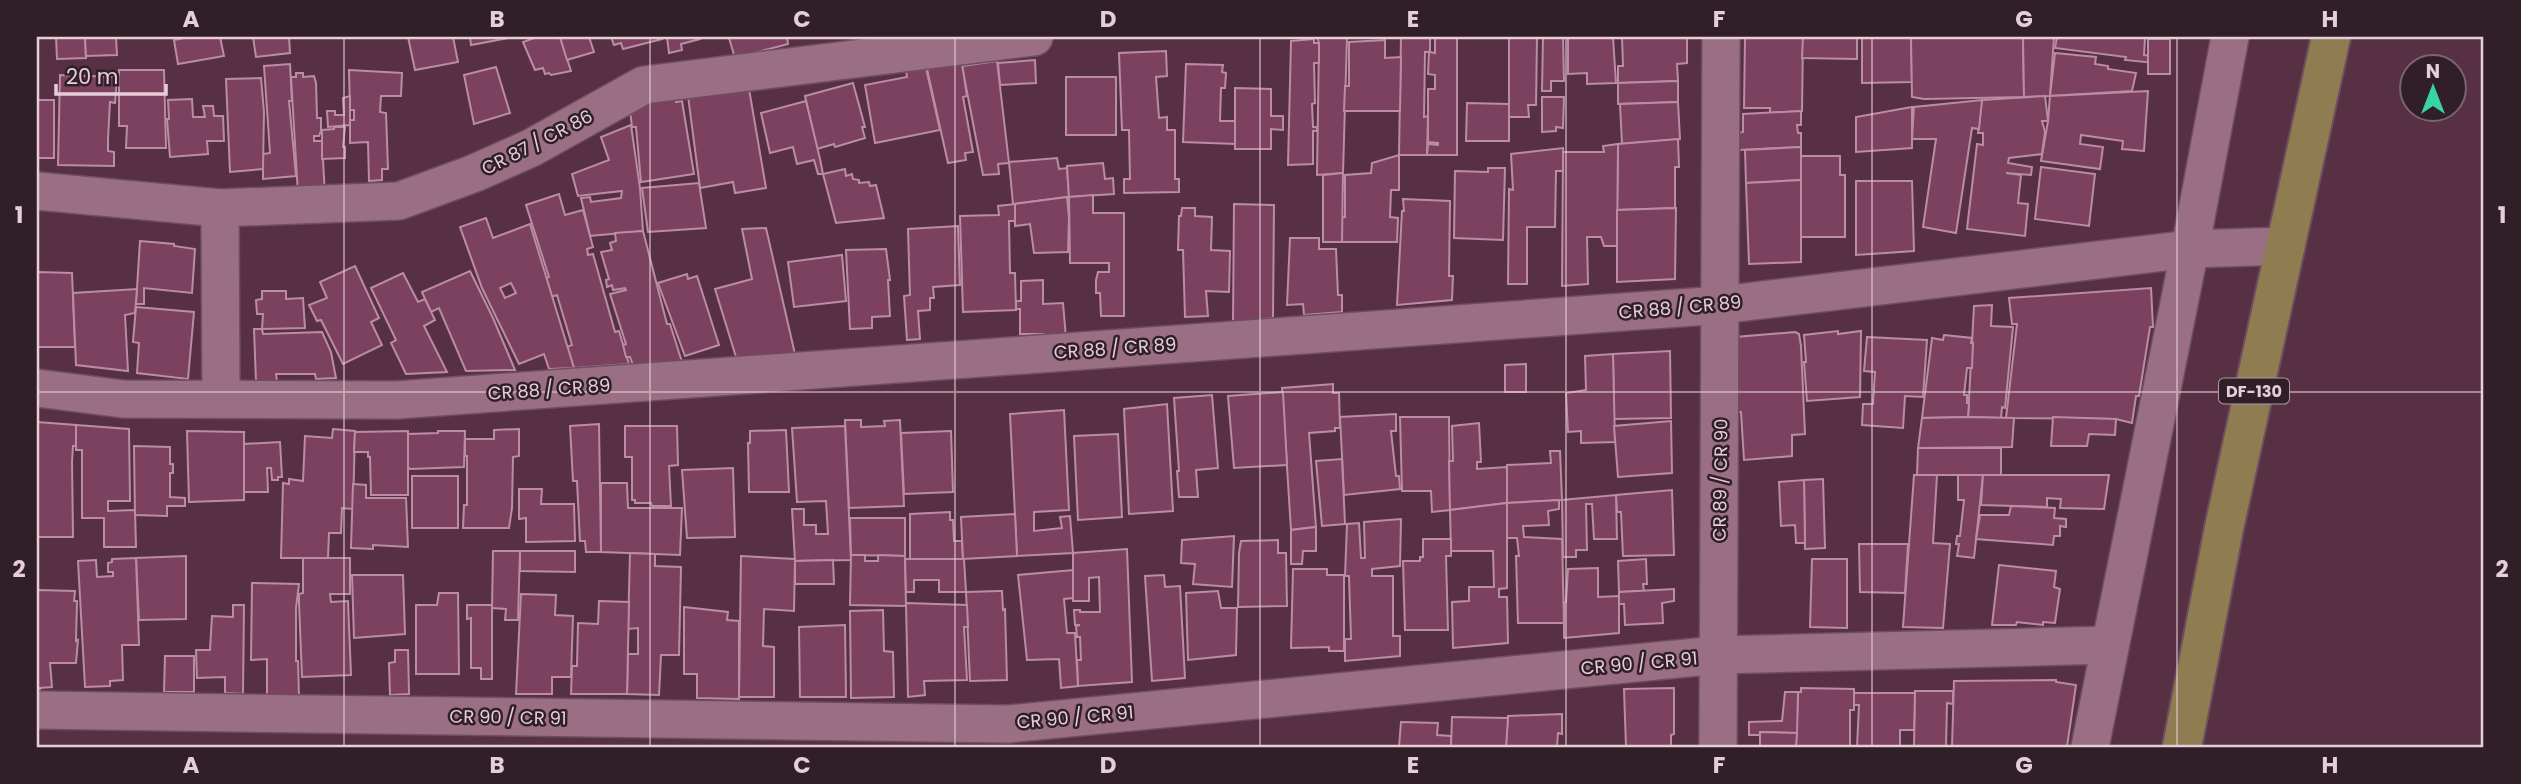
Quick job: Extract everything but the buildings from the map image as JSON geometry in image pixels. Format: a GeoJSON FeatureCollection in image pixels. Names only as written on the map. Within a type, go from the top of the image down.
{"type":"FeatureCollection","features":[{"type":"Feature","properties":{"kind":"main road","name":"DF-130"},"geometry":{"type":"LineString","coordinates":[[2182,747],[2224,528],[2331,37]]}},
{"type":"Feature","properties":{"kind":"street","name":"CR 87 / CR 86"},"geometry":{"type":"LineString","coordinates":[[37,191],[220,208],[399,201],[475,173],[531,148],[644,85],[1034,37]]}},
{"type":"Feature","properties":{"kind":"street","name":"CR 89 / CR 90"},"geometry":{"type":"LineString","coordinates":[[1718,747],[1720,37]]}},
{"type":"Feature","properties":{"kind":"street"},"geometry":{"type":"LineString","coordinates":[[2090,747],[2230,37]]}},
{"type":"Feature","properties":{"kind":"street"},"geometry":{"type":"LineString","coordinates":[[220,208],[221,400]]}},
{"type":"Feature","properties":{"kind":"street","name":"CR 88 / CR 89"},"geometry":{"type":"LineString","coordinates":[[37,388],[122,400],[397,400],[1721,305],[2190,249],[2286,246]]}},
{"type":"Feature","properties":{"kind":"street","name":"CR 90 / CR 91"},"geometry":{"type":"LineString","coordinates":[[37,710],[1008,724],[1718,655],[2110,645]]}}]}
